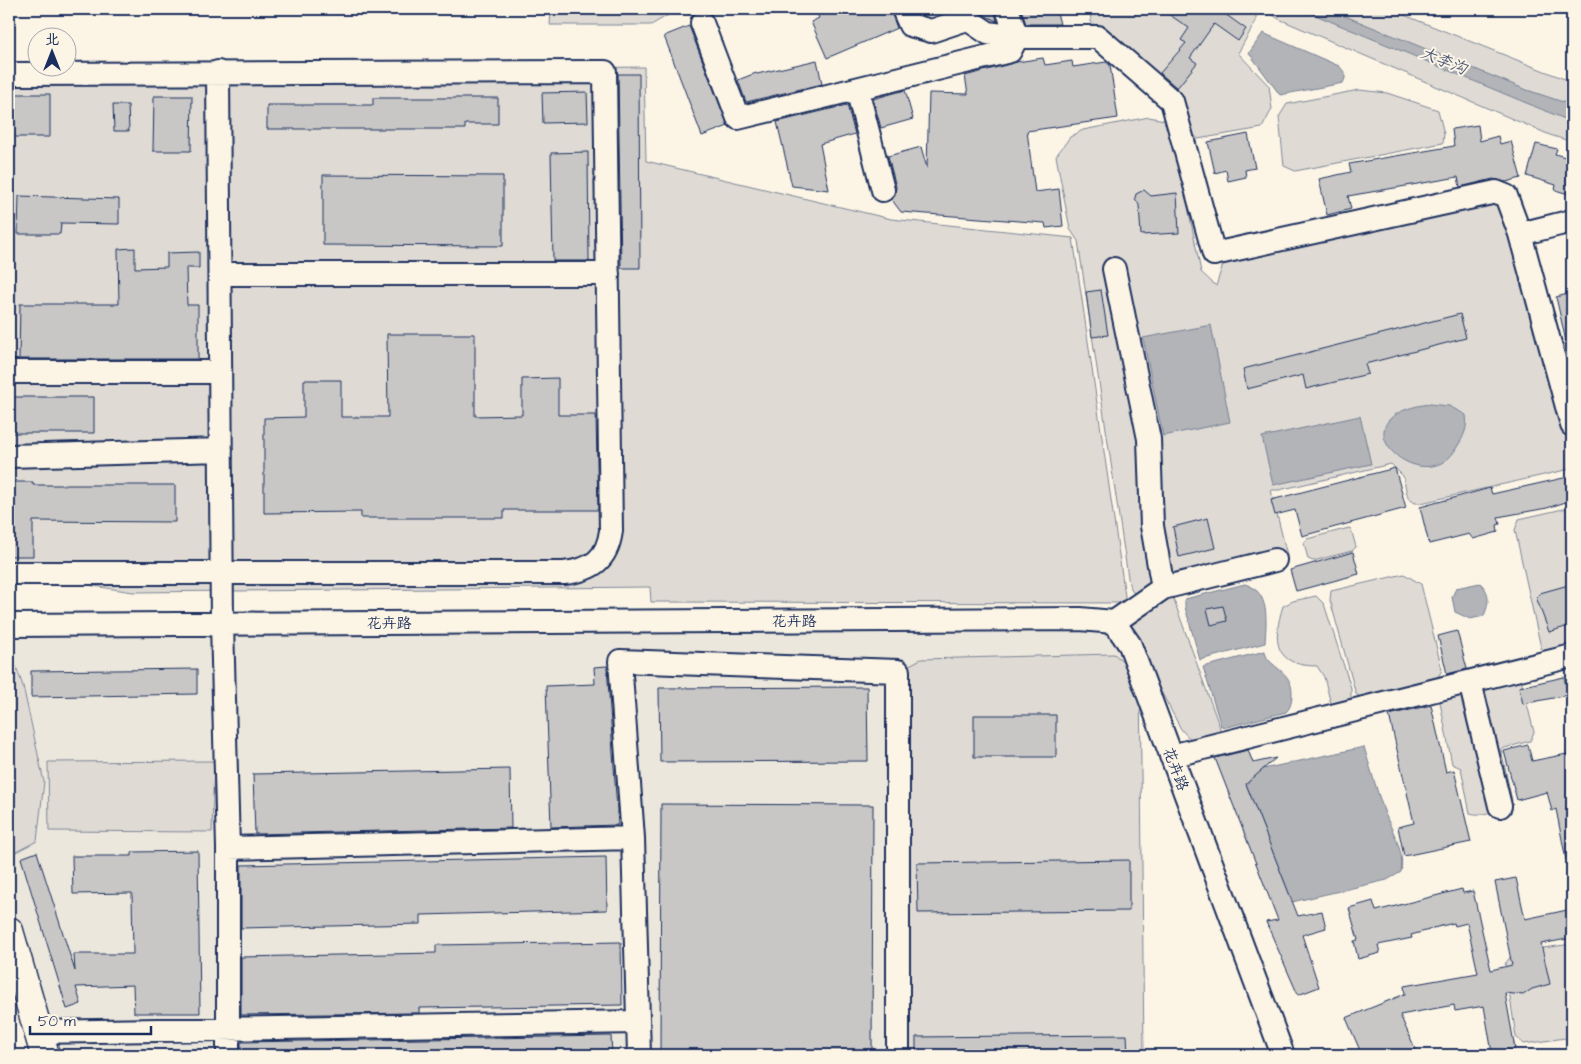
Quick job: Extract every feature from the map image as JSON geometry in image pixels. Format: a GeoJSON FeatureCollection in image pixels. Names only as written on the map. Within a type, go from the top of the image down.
{"type":"FeatureCollection","features":[{"type":"Feature","properties":{"kind":"main road"},"geometry":{"type":"LineString","coordinates":[[9,930],[41,1044]]}},
{"type":"Feature","properties":{"kind":"street"},"geometry":{"type":"LineString","coordinates":[[903,9],[910,25],[931,31],[967,20],[988,33],[1017,37],[1098,37],[1172,101],[1214,254],[1496,192],[1506,196],[1520,234],[1571,418]]}},
{"type":"Feature","properties":{"kind":"street"},"geometry":{"type":"LineString","coordinates":[[702,23],[738,118],[1010,51],[1017,37],[1007,9]]}},
{"type":"Feature","properties":{"kind":"street"},"geometry":{"type":"LineString","coordinates":[[218,72],[222,624],[228,848],[228,1055]]}},
{"type":"Feature","properties":{"kind":"street"},"geometry":{"type":"LineString","coordinates":[[9,74],[605,72],[611,531],[609,546],[594,564],[582,571],[564,573],[9,573]]}},
{"type":"Feature","properties":{"kind":"street"},"geometry":{"type":"LineString","coordinates":[[857,89],[883,190]]}},
{"type":"Feature","properties":{"kind":"street"},"geometry":{"type":"LineString","coordinates":[[1520,234],[1572,221]]}},
{"type":"Feature","properties":{"kind":"street"},"geometry":{"type":"LineString","coordinates":[[1114,269],[1149,439],[1152,526],[1163,588]]}},
{"type":"Feature","properties":{"kind":"street"},"geometry":{"type":"LineString","coordinates":[[220,274],[608,274]]}},
{"type":"Feature","properties":{"kind":"street"},"geometry":{"type":"LineString","coordinates":[[9,372],[220,372]]}},
{"type":"Feature","properties":{"kind":"street"},"geometry":{"type":"LineString","coordinates":[[9,456],[221,450]]}},
{"type":"Feature","properties":{"kind":"street"},"geometry":{"type":"LineString","coordinates":[[1114,622],[1163,588],[1275,560]]}},
{"type":"Feature","properties":{"kind":"street","name":"花卉路"},"geometry":{"type":"LineString","coordinates":[[9,625],[1080,619],[1114,622],[1130,646],[1283,1055]]}},
{"type":"Feature","properties":{"kind":"street"},"geometry":{"type":"LineString","coordinates":[[1171,756],[1572,656]]}},
{"type":"Feature","properties":{"kind":"street"},"geometry":{"type":"LineString","coordinates":[[639,1055],[633,838],[620,661],[898,671],[898,1055]]}},
{"type":"Feature","properties":{"kind":"street"},"geometry":{"type":"LineString","coordinates":[[1470,682],[1500,806]]}},
{"type":"Feature","properties":{"kind":"street"},"geometry":{"type":"LineString","coordinates":[[228,848],[633,838]]}},
{"type":"Feature","properties":{"kind":"street"},"geometry":{"type":"LineString","coordinates":[[41,1044],[228,1031],[638,1022]]}},
{"type":"Feature","properties":{"kind":"shaded area"},"geometry":{"type":"Polygon","coordinates":[[[551,9],[679,9],[651,25],[550,25],[551,9]]]}},
{"type":"Feature","properties":{"kind":"shaded area"},"geometry":{"type":"Polygon","coordinates":[[[1090,9],[1256,9],[1256,21],[1238,53],[1269,86],[1272,109],[1262,128],[1198,139],[1190,131],[1182,98],[1091,22],[1090,9]]]}},
{"type":"Feature","properties":{"kind":"shaded area"},"geometry":{"type":"Polygon","coordinates":[[[1263,9],[1389,9],[1572,82],[1572,142],[1550,135],[1279,19],[1263,9]]]}},
{"type":"Feature","properties":{"kind":"shaded area"},"geometry":{"type":"Polygon","coordinates":[[[644,67],[646,161],[891,219],[1073,238],[1126,603],[651,602],[650,587],[133,592],[61,581],[9,580],[9,75],[28,75],[28,78],[78,78],[78,74],[644,67]]]}},
{"type":"Feature","properties":{"kind":"shaded area"},"geometry":{"type":"Polygon","coordinates":[[[1359,90],[1387,93],[1438,110],[1444,134],[1443,143],[1295,171],[1284,166],[1279,117],[1287,104],[1359,90]]]}},
{"type":"Feature","properties":{"kind":"shaded area"},"geometry":{"type":"Polygon","coordinates":[[[1149,117],[1164,120],[1180,167],[1201,272],[1216,286],[1223,264],[1489,199],[1499,203],[1508,215],[1572,444],[1570,469],[1421,503],[1415,503],[1408,498],[1403,476],[1391,464],[1279,490],[1271,490],[1287,555],[1284,567],[1172,595],[1220,728],[1220,733],[1210,739],[1189,738],[1181,729],[1125,624],[1143,601],[1134,594],[1129,584],[1078,241],[1070,229],[1056,156],[1070,137],[1083,130],[1149,117]]]}},
{"type":"Feature","properties":{"kind":"shaded area"},"geometry":{"type":"Polygon","coordinates":[[[1572,507],[1572,653],[1552,655],[1541,648],[1515,530],[1519,519],[1572,507]]]}},
{"type":"Feature","properties":{"kind":"shaded area"},"geometry":{"type":"Polygon","coordinates":[[[1351,529],[1356,547],[1352,551],[1313,561],[1308,559],[1304,543],[1307,539],[1351,529]]]}},
{"type":"Feature","properties":{"kind":"shaded area"},"geometry":{"type":"Polygon","coordinates":[[[1404,574],[1421,584],[1442,670],[1438,677],[1360,697],[1356,694],[1330,600],[1331,591],[1404,574]]]}},
{"type":"Feature","properties":{"kind":"shaded area"},"geometry":{"type":"Polygon","coordinates":[[[1316,596],[1324,604],[1351,688],[1351,700],[1343,704],[1331,704],[1324,677],[1317,666],[1292,662],[1284,656],[1280,649],[1278,630],[1283,606],[1293,601],[1316,596]]]}},
{"type":"Feature","properties":{"kind":"shaded area"},"geometry":{"type":"Polygon","coordinates":[[[1114,622],[1140,675],[1144,1055],[45,1055],[9,931],[9,625],[1114,622]]]}},
{"type":"Feature","properties":{"kind":"shaded area"},"geometry":{"type":"Polygon","coordinates":[[[1114,654],[1140,675],[1144,1055],[898,1055],[898,671],[921,659],[1114,654]]]}},
{"type":"Feature","properties":{"kind":"shaded area"},"geometry":{"type":"Polygon","coordinates":[[[9,657],[14,661],[23,686],[44,782],[37,841],[12,854],[9,854],[9,657]]]}},
{"type":"Feature","properties":{"kind":"shaded area"},"geometry":{"type":"Polygon","coordinates":[[[1521,680],[1534,732],[1530,741],[1501,749],[1512,801],[1492,812],[1470,813],[1461,768],[1452,764],[1440,702],[1445,694],[1521,680]]]}},
{"type":"Feature","properties":{"kind":"shaded area"},"geometry":{"type":"Polygon","coordinates":[[[214,761],[212,832],[49,831],[48,762],[214,761]]]}},
{"type":"Feature","properties":{"kind":"shaded area"},"geometry":{"type":"Polygon","coordinates":[[[1572,944],[1572,1037],[1524,1044],[1516,1037],[1505,964],[1514,952],[1572,944]]]}},
{"type":"Feature","properties":{"kind":"water","name":"大李沟"},"geometry":{"type":"Polygon","coordinates":[[[1301,9],[1328,9],[1524,89],[1572,105],[1572,122],[1301,9]]]}},
{"type":"Feature","properties":{"kind":"water"},"geometry":{"type":"Polygon","coordinates":[[[1263,33],[1339,66],[1345,74],[1343,83],[1280,95],[1249,53],[1263,33]]]}},
{"type":"Feature","properties":{"kind":"water"},"geometry":{"type":"Polygon","coordinates":[[[1211,325],[1230,422],[1163,436],[1143,338],[1211,325]]]}},
{"type":"Feature","properties":{"kind":"water"},"geometry":{"type":"Polygon","coordinates":[[[1430,404],[1449,406],[1466,415],[1466,424],[1465,432],[1457,447],[1443,462],[1425,467],[1407,462],[1393,452],[1385,439],[1386,424],[1400,412],[1430,404]]]}},
{"type":"Feature","properties":{"kind":"water"},"geometry":{"type":"Polygon","coordinates":[[[1360,416],[1371,464],[1273,485],[1262,437],[1360,416]]]}},
{"type":"Feature","properties":{"kind":"water"},"geometry":{"type":"Polygon","coordinates":[[[1480,583],[1484,587],[1488,598],[1484,616],[1470,619],[1455,612],[1452,597],[1456,588],[1480,583]]]}},
{"type":"Feature","properties":{"kind":"water"},"geometry":{"type":"Polygon","coordinates":[[[1245,584],[1253,588],[1263,601],[1266,617],[1265,643],[1200,660],[1185,607],[1185,599],[1245,584]]]}},
{"type":"Feature","properties":{"kind":"water"},"geometry":{"type":"Polygon","coordinates":[[[1265,651],[1266,656],[1284,673],[1291,685],[1292,699],[1289,708],[1286,712],[1227,727],[1221,726],[1203,667],[1265,651]]]}},
{"type":"Feature","properties":{"kind":"water"},"geometry":{"type":"Polygon","coordinates":[[[1364,747],[1383,808],[1399,847],[1402,863],[1401,872],[1387,880],[1292,902],[1246,784],[1263,769],[1364,747]]]}},
{"type":"Feature","properties":{"kind":"building"},"geometry":{"type":"Polygon","coordinates":[[[815,9],[890,9],[897,28],[827,58],[811,22],[819,18],[815,9]]]}},
{"type":"Feature","properties":{"kind":"building"},"geometry":{"type":"Polygon","coordinates":[[[917,9],[940,9],[924,15],[920,14],[917,9]]]}},
{"type":"Feature","properties":{"kind":"building"},"geometry":{"type":"Polygon","coordinates":[[[982,9],[994,9],[997,21],[984,15],[982,9]]]}},
{"type":"Feature","properties":{"kind":"building"},"geometry":{"type":"Polygon","coordinates":[[[1021,9],[1056,9],[1060,24],[1026,24],[1021,9]]]}},
{"type":"Feature","properties":{"kind":"building"},"geometry":{"type":"Polygon","coordinates":[[[1161,9],[1218,9],[1246,29],[1238,41],[1214,24],[1190,58],[1197,63],[1177,88],[1160,73],[1186,43],[1181,40],[1189,28],[1161,9]]]}},
{"type":"Feature","properties":{"kind":"building"},"geometry":{"type":"Polygon","coordinates":[[[689,26],[728,126],[702,136],[664,36],[689,26]]]}},
{"type":"Feature","properties":{"kind":"building"},"geometry":{"type":"Polygon","coordinates":[[[1043,58],[1045,65],[1072,61],[1073,67],[1106,62],[1110,65],[1118,118],[1027,131],[1035,192],[1059,189],[1063,226],[1046,228],[1045,223],[901,212],[892,200],[896,187],[888,156],[921,147],[927,168],[929,93],[968,94],[965,76],[1017,62],[1043,58]]]}},
{"type":"Feature","properties":{"kind":"building"},"geometry":{"type":"Polygon","coordinates":[[[817,60],[822,84],[746,102],[738,80],[756,73],[817,60]]]}},
{"type":"Feature","properties":{"kind":"building"},"geometry":{"type":"Polygon","coordinates":[[[618,74],[639,74],[640,268],[621,268],[618,74]]]}},
{"type":"Feature","properties":{"kind":"building"},"geometry":{"type":"Polygon","coordinates":[[[905,90],[913,119],[881,128],[873,99],[905,90]]]}},
{"type":"Feature","properties":{"kind":"building"},"geometry":{"type":"Polygon","coordinates":[[[587,92],[588,122],[543,123],[542,93],[587,92]]]}},
{"type":"Feature","properties":{"kind":"building"},"geometry":{"type":"Polygon","coordinates":[[[9,94],[50,94],[50,137],[9,137],[9,94]]]}},
{"type":"Feature","properties":{"kind":"building"},"geometry":{"type":"Polygon","coordinates":[[[154,96],[192,96],[191,151],[153,151],[154,96]]]}},
{"type":"Feature","properties":{"kind":"building"},"geometry":{"type":"Polygon","coordinates":[[[373,98],[498,98],[498,124],[465,124],[465,129],[267,129],[267,105],[373,105],[373,98]]]}},
{"type":"Feature","properties":{"kind":"building"},"geometry":{"type":"Polygon","coordinates":[[[113,105],[128,105],[129,131],[114,131],[113,105]]]}},
{"type":"Feature","properties":{"kind":"building"},"geometry":{"type":"Polygon","coordinates":[[[847,105],[855,134],[820,144],[829,190],[792,186],[777,122],[847,105]]]}},
{"type":"Feature","properties":{"kind":"building"},"geometry":{"type":"Polygon","coordinates":[[[1478,125],[1480,141],[1498,136],[1500,144],[1511,141],[1521,178],[1506,182],[1493,179],[1460,187],[1458,177],[1348,196],[1351,209],[1327,215],[1319,179],[1351,172],[1349,164],[1454,146],[1452,129],[1478,125]]]}},
{"type":"Feature","properties":{"kind":"building"},"geometry":{"type":"Polygon","coordinates":[[[1248,134],[1255,168],[1245,170],[1246,177],[1228,181],[1226,170],[1215,173],[1208,142],[1248,134]]]}},
{"type":"Feature","properties":{"kind":"building"},"geometry":{"type":"Polygon","coordinates":[[[1536,144],[1557,149],[1555,154],[1572,159],[1572,195],[1555,190],[1556,185],[1527,176],[1536,144]]]}},
{"type":"Feature","properties":{"kind":"building"},"geometry":{"type":"Polygon","coordinates":[[[588,152],[589,261],[553,261],[551,153],[588,152]]]}},
{"type":"Feature","properties":{"kind":"building"},"geometry":{"type":"Polygon","coordinates":[[[323,175],[503,176],[503,246],[323,245],[323,175]]]}},
{"type":"Feature","properties":{"kind":"building"},"geometry":{"type":"Polygon","coordinates":[[[1144,190],[1151,196],[1177,193],[1179,233],[1141,235],[1139,205],[1135,198],[1136,194],[1144,190]]]}},
{"type":"Feature","properties":{"kind":"building"},"geometry":{"type":"Polygon","coordinates":[[[19,196],[119,199],[119,224],[61,223],[60,234],[18,234],[19,196]]]}},
{"type":"Feature","properties":{"kind":"building"},"geometry":{"type":"Polygon","coordinates":[[[135,248],[135,268],[167,267],[167,253],[199,252],[199,268],[186,268],[187,305],[198,305],[198,359],[19,359],[20,304],[119,304],[118,249],[135,248]]]}},
{"type":"Feature","properties":{"kind":"building"},"geometry":{"type":"Polygon","coordinates":[[[1101,290],[1108,335],[1092,337],[1086,292],[1101,290]]]}},
{"type":"Feature","properties":{"kind":"building"},"geometry":{"type":"Polygon","coordinates":[[[1572,293],[1572,345],[1567,346],[1556,297],[1572,293]]]}},
{"type":"Feature","properties":{"kind":"building"},"geometry":{"type":"Polygon","coordinates":[[[1460,314],[1466,338],[1365,364],[1368,374],[1306,389],[1303,375],[1247,389],[1243,369],[1460,314]]]}},
{"type":"Feature","properties":{"kind":"building"},"geometry":{"type":"Polygon","coordinates":[[[387,334],[475,334],[475,416],[522,415],[522,379],[558,378],[558,415],[596,415],[598,510],[504,510],[504,518],[361,518],[361,512],[264,513],[264,418],[304,417],[304,380],[341,380],[341,417],[388,417],[387,334]]]}},
{"type":"Feature","properties":{"kind":"building"},"geometry":{"type":"Polygon","coordinates":[[[9,397],[94,397],[94,433],[9,433],[9,397]]]}},
{"type":"Feature","properties":{"kind":"building"},"geometry":{"type":"Polygon","coordinates":[[[1395,468],[1406,508],[1302,536],[1295,510],[1275,515],[1271,500],[1395,468]]]}},
{"type":"Feature","properties":{"kind":"building"},"geometry":{"type":"Polygon","coordinates":[[[1568,477],[1572,500],[1547,508],[1498,517],[1500,524],[1497,525],[1498,532],[1473,539],[1469,534],[1429,544],[1420,507],[1490,488],[1492,494],[1568,477]]]}},
{"type":"Feature","properties":{"kind":"building"},"geometry":{"type":"Polygon","coordinates":[[[9,482],[33,482],[33,485],[175,485],[175,522],[33,521],[33,556],[9,556],[9,482]]]}},
{"type":"Feature","properties":{"kind":"building"},"geometry":{"type":"Polygon","coordinates":[[[1208,518],[1215,548],[1179,557],[1173,527],[1208,518]]]}},
{"type":"Feature","properties":{"kind":"building"},"geometry":{"type":"Polygon","coordinates":[[[1353,552],[1359,574],[1296,591],[1290,570],[1353,552]]]}},
{"type":"Feature","properties":{"kind":"building"},"geometry":{"type":"Polygon","coordinates":[[[1572,584],[1572,625],[1549,632],[1536,597],[1540,593],[1572,584]]]}},
{"type":"Feature","properties":{"kind":"building"},"geometry":{"type":"Polygon","coordinates":[[[1223,606],[1227,621],[1211,625],[1207,609],[1223,606]]]}},
{"type":"Feature","properties":{"kind":"building"},"geometry":{"type":"Polygon","coordinates":[[[1457,631],[1467,669],[1447,674],[1438,636],[1457,631]]]}},
{"type":"Feature","properties":{"kind":"building"},"geometry":{"type":"Polygon","coordinates":[[[607,666],[618,825],[551,827],[546,686],[595,684],[594,667],[607,666]]]}},
{"type":"Feature","properties":{"kind":"building"},"geometry":{"type":"Polygon","coordinates":[[[197,669],[197,694],[31,697],[31,671],[197,669]]]}},
{"type":"Feature","properties":{"kind":"building"},"geometry":{"type":"Polygon","coordinates":[[[1564,677],[1568,695],[1523,704],[1519,687],[1564,677]]]}},
{"type":"Feature","properties":{"kind":"building"},"geometry":{"type":"Polygon","coordinates":[[[867,687],[868,761],[660,762],[659,688],[867,687]]]}},
{"type":"Feature","properties":{"kind":"building"},"geometry":{"type":"Polygon","coordinates":[[[1431,705],[1446,772],[1454,770],[1471,842],[1404,856],[1398,827],[1414,823],[1389,715],[1431,705]]]}},
{"type":"Feature","properties":{"kind":"building"},"geometry":{"type":"Polygon","coordinates":[[[974,715],[1056,715],[1056,757],[974,757],[974,715]]]}},
{"type":"Feature","properties":{"kind":"building"},"geometry":{"type":"Polygon","coordinates":[[[1528,745],[1532,761],[1572,753],[1572,859],[1566,860],[1556,809],[1552,811],[1547,792],[1517,800],[1504,751],[1528,745]]]}},
{"type":"Feature","properties":{"kind":"building"},"geometry":{"type":"Polygon","coordinates":[[[1248,750],[1253,763],[1276,758],[1246,784],[1298,916],[1322,911],[1326,928],[1302,935],[1319,987],[1298,995],[1266,922],[1278,920],[1215,758],[1248,750]]]}},
{"type":"Feature","properties":{"kind":"building"},"geometry":{"type":"Polygon","coordinates":[[[510,769],[511,828],[255,834],[253,774],[510,769]]]}},
{"type":"Feature","properties":{"kind":"building"},"geometry":{"type":"Polygon","coordinates":[[[661,804],[873,805],[872,1055],[660,1055],[661,804]]]}},
{"type":"Feature","properties":{"kind":"building"},"geometry":{"type":"Polygon","coordinates":[[[198,851],[200,1013],[134,1013],[133,985],[76,987],[81,1004],[67,1009],[21,858],[37,852],[75,971],[74,954],[133,954],[132,893],[73,894],[72,856],[132,856],[132,852],[198,851]]]}},
{"type":"Feature","properties":{"kind":"building"},"geometry":{"type":"Polygon","coordinates":[[[606,857],[607,910],[421,915],[421,924],[241,928],[241,865],[606,857]]]}},
{"type":"Feature","properties":{"kind":"building"},"geometry":{"type":"Polygon","coordinates":[[[1129,860],[1129,911],[918,913],[917,863],[1129,860]]]}},
{"type":"Feature","properties":{"kind":"building"},"geometry":{"type":"Polygon","coordinates":[[[1516,878],[1525,919],[1572,909],[1572,938],[1541,944],[1550,984],[1532,989],[1523,995],[1505,993],[1515,1049],[1492,1053],[1484,1006],[1455,1011],[1454,1005],[1400,1015],[1418,1055],[1362,1055],[1346,1018],[1405,994],[1404,986],[1478,973],[1467,923],[1455,926],[1454,923],[1429,929],[1411,935],[1412,938],[1378,945],[1380,953],[1358,959],[1354,941],[1358,940],[1349,908],[1373,901],[1376,911],[1462,889],[1463,893],[1473,891],[1491,970],[1512,965],[1495,882],[1516,878]]]}},
{"type":"Feature","properties":{"kind":"building"},"geometry":{"type":"Polygon","coordinates":[[[621,942],[622,1005],[419,1008],[419,1013],[241,1015],[241,957],[436,953],[436,945],[621,942]]]}},
{"type":"Feature","properties":{"kind":"building"},"geometry":{"type":"Polygon","coordinates":[[[1127,1035],[1128,1055],[916,1055],[916,1037],[1127,1035]]]}},
{"type":"Feature","properties":{"kind":"building"},"geometry":{"type":"Polygon","coordinates":[[[611,1036],[612,1055],[241,1055],[241,1042],[611,1036]]]}}]}
